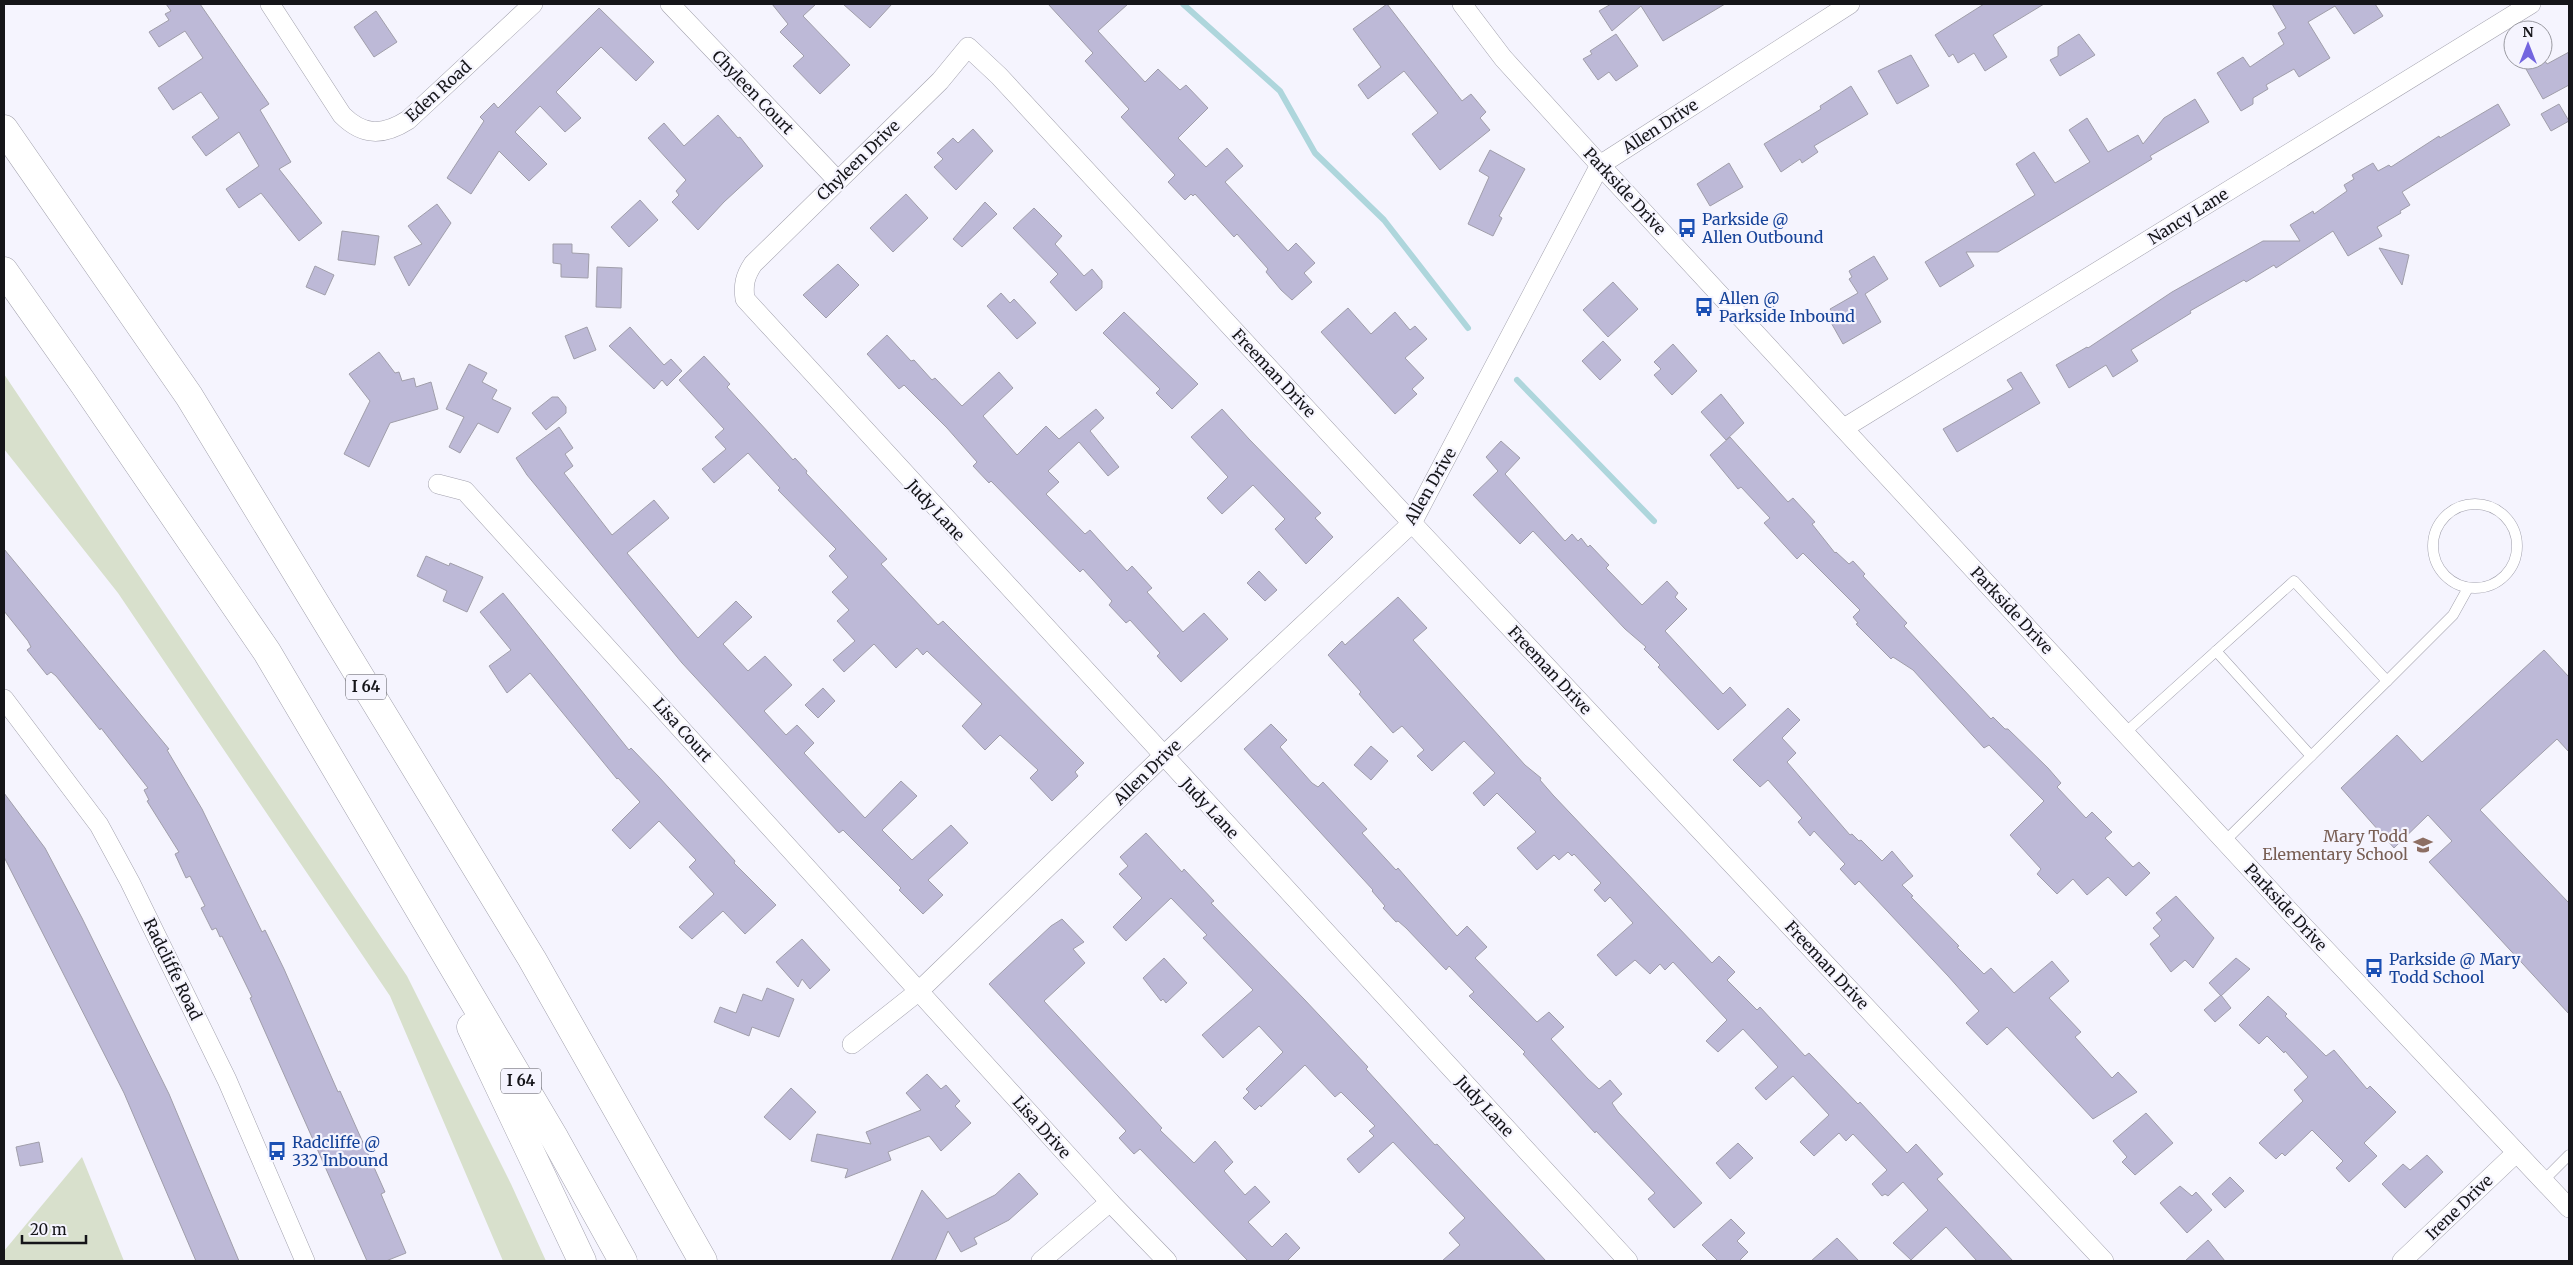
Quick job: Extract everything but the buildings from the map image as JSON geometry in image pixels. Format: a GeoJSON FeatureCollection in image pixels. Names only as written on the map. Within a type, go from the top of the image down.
{"type":"FeatureCollection","features":[{"type":"Feature","properties":{"kind":"highway","name":"I 64"},"geometry":{"type":"LineString","coordinates":[[4,129],[189,396],[532,959],[704,1261]]}},
{"type":"Feature","properties":{"kind":"highway","name":"I 64"},"geometry":{"type":"LineString","coordinates":[[4,271],[89,391],[267,652],[555,1139],[623,1261]]}},
{"type":"Feature","properties":{"kind":"highway"},"geometry":{"type":"LineString","coordinates":[[416,902],[505,1102],[582,1261]]}},
{"type":"Feature","properties":{"kind":"street","name":"Eden Road"},"geometry":{"type":"LineString","coordinates":[[270,4],[342,115],[353,126],[369,132],[378,132],[397,127],[408,120],[533,4]]}},
{"type":"Feature","properties":{"kind":"street","name":"Chyleen Court"},"geometry":{"type":"LineString","coordinates":[[670,4],[837,180]]}},
{"type":"Feature","properties":{"kind":"street","name":"Parkside Drive"},"geometry":{"type":"LineString","coordinates":[[1462,4],[1503,58],[1600,165],[2225,841],[2569,1208]]}},
{"type":"Feature","properties":{"kind":"street","name":"Allen Drive"},"geometry":{"type":"LineString","coordinates":[[852,1044],[919,991],[1162,757],[1412,522],[1600,165],[1850,4]]}},
{"type":"Feature","properties":{"kind":"street","name":"Nancy Lane"},"geometry":{"type":"LineString","coordinates":[[1844,428],[2531,4]]}},
{"type":"Feature","properties":{"kind":"street","name":"Chyleen Drive"},"geometry":{"type":"LineString","coordinates":[[753,310],[745,300],[743,287],[746,275],[753,264],[940,81],[968,47],[999,76]]}},
{"type":"Feature","properties":{"kind":"street","name":"Freeman Drive"},"geometry":{"type":"LineString","coordinates":[[999,76],[1412,522],[2104,1261]]}},
{"type":"Feature","properties":{"kind":"street","name":"Judy Lane"},"geometry":{"type":"LineString","coordinates":[[753,310],[1162,757],[1628,1261]]}},
{"type":"Feature","properties":{"kind":"street","name":"Lisa Court"},"geometry":{"type":"LineString","coordinates":[[438,484],[466,491],[919,991]]}},
{"type":"Feature","properties":{"kind":"street","name":"Radcliffe Road"},"geometry":{"type":"LineString","coordinates":[[4,699],[99,825],[121,865],[227,1080],[305,1261]]}},
{"type":"Feature","properties":{"kind":"street","name":"Lisa Drive"},"geometry":{"type":"LineString","coordinates":[[919,991],[1110,1202],[1167,1261]]}},
{"type":"Feature","properties":{"kind":"street","name":"Irene Drive"},"geometry":{"type":"LineString","coordinates":[[2402,1261],[2516,1153]]}},
{"type":"Feature","properties":{"kind":"street"},"geometry":{"type":"LineString","coordinates":[[1041,1261],[1110,1202]]}},
{"type":"Feature","properties":{"kind":"lane"},"geometry":{"type":"LineString","coordinates":[[2478,505],[2491,508],[2503,515],[2511,525],[2516,538],[2517,551],[2513,564],[2495,584],[2482,588],[2468,588],[2455,584],[2444,575],[2436,563],[2433,549],[2434,535],[2446,517],[2464,506],[2478,505]]}},
{"type":"Feature","properties":{"kind":"lane"},"geometry":{"type":"LineString","coordinates":[[2125,733],[2294,581],[2387,682]]}},
{"type":"Feature","properties":{"kind":"lane"},"geometry":{"type":"LineString","coordinates":[[2225,841],[2453,615],[2468,588]]}},
{"type":"Feature","properties":{"kind":"lane"},"geometry":{"type":"LineString","coordinates":[[2216,651],[2311,756]]}},
{"type":"Feature","properties":{"kind":"lane"},"geometry":{"type":"LineString","coordinates":[[2543,1181],[2569,1155]]}},
{"type":"Feature","properties":{"kind":"green space"},"geometry":{"type":"Polygon","coordinates":[[[4,374],[407,976],[511,1184],[546,1261],[503,1261],[390,996],[118,593],[4,449],[4,374]]]}},
{"type":"Feature","properties":{"kind":"green space"},"geometry":{"type":"Polygon","coordinates":[[[82,1157],[124,1261],[4,1261],[4,1251],[82,1157]]]}},
{"type":"Feature","properties":{"kind":"waterway"},"geometry":{"type":"LineString","coordinates":[[1183,4],[1280,91],[1315,153],[1384,220],[1468,328]]}},
{"type":"Feature","properties":{"kind":"waterway"},"geometry":{"type":"LineString","coordinates":[[1517,380],[1654,521]]}},
{"type":"Feature","properties":{"kind":"place","name":"Parkside @ Allen Outbound"},"geometry":{"type":"Point","coordinates":[1687,228]}},
{"type":"Feature","properties":{"kind":"place","name":"Allen @ Parkside Inbound"},"geometry":{"type":"Point","coordinates":[1704,307]}},
{"type":"Feature","properties":{"kind":"place","name":"Mary Todd Elementary School"},"geometry":{"type":"Point","coordinates":[2423,845]}},
{"type":"Feature","properties":{"kind":"place","name":"Parkside @ Mary Todd School"},"geometry":{"type":"Point","coordinates":[2374,968]}},
{"type":"Feature","properties":{"kind":"place","name":"Radcliffe @ 332 Inbound"},"geometry":{"type":"Point","coordinates":[277,1151]}}]}
